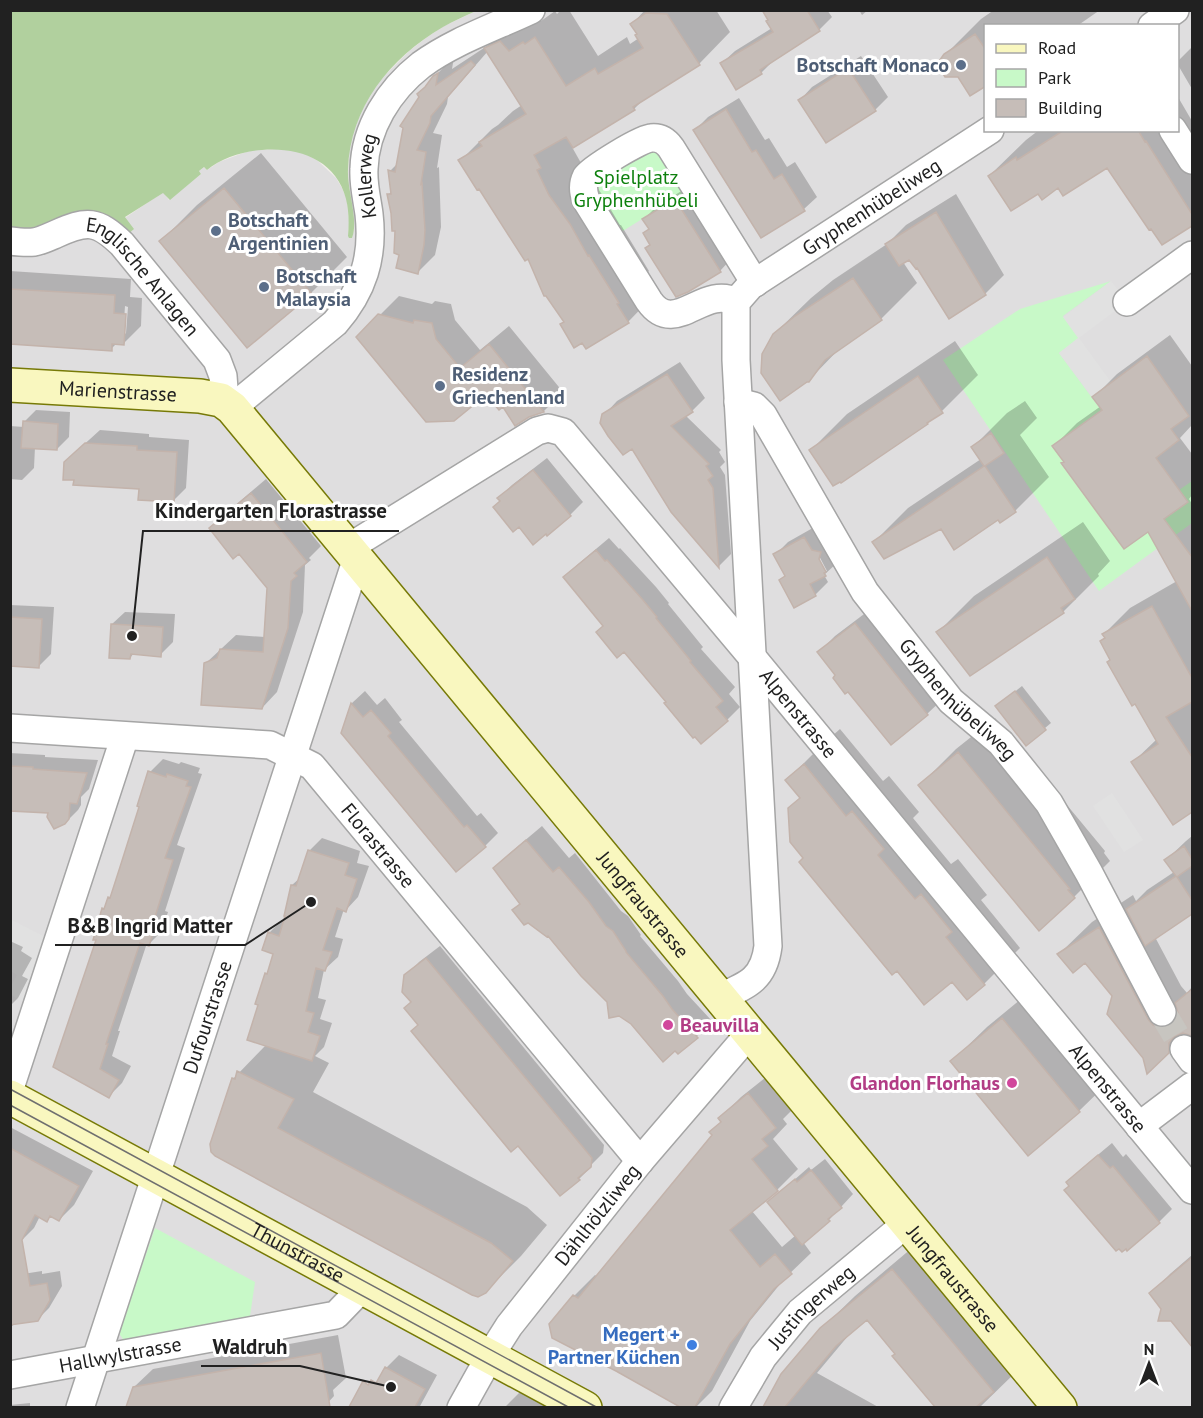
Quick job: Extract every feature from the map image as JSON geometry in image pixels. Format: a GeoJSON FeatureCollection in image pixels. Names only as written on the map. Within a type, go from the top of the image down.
{"type":"FeatureCollection","features":[{"type":"Feature","properties":{"kind":"street","name":"Kollerweg"},"geometry":{"type":"LineString","coordinates":[[229,405],[335,323],[358,288],[367,267],[370,249],[371,233],[364,171],[367,146],[375,122],[394,92],[413,72],[431,58],[531,10]]}},
{"type":"Feature","properties":{"kind":"street"},"geometry":{"type":"LineString","coordinates":[[1155,24],[1175,10]]}},
{"type":"Feature","properties":{"kind":"street","name":"Gryphenhübeliweg"},"geometry":{"type":"LineString","coordinates":[[746,292],[987,132]]}},
{"type":"Feature","properties":{"kind":"street"},"geometry":{"type":"LineString","coordinates":[[1174,132],[1192,160]]}},
{"type":"Feature","properties":{"kind":"street"},"geometry":{"type":"LineString","coordinates":[[720,997],[744,987],[755,979],[765,963],[768,946],[735,339],[746,292],[671,148],[663,140],[643,139],[589,173],[583,186],[586,200],[655,308],[664,313],[676,314],[707,300],[718,297],[730,298],[746,292]]}},
{"type":"Feature","properties":{"kind":"street","name":"Englische Anlagen"},"geometry":{"type":"LineString","coordinates":[[10,241],[36,242],[84,224],[104,228],[122,244],[218,360],[229,405]]}},
{"type":"Feature","properties":{"kind":"street"},"geometry":{"type":"LineString","coordinates":[[1127,303],[1192,255]]}},
{"type":"Feature","properties":{"kind":"street","name":"Marienstrasse"},"geometry":{"type":"LineString","coordinates":[[10,385],[200,396],[229,405]]}},
{"type":"Feature","properties":{"kind":"street","name":"Gryphenhübeliweg"},"geometry":{"type":"LineString","coordinates":[[738,402],[754,406],[763,415],[862,588],[905,644],[951,701],[1001,743],[1049,803],[1162,1012]]}},
{"type":"Feature","properties":{"kind":"street","name":"Jungfraustrasse"},"geometry":{"type":"LineString","coordinates":[[229,405],[1060,1407]]}},
{"type":"Feature","properties":{"kind":"street","name":"Alpenstrasse"},"geometry":{"type":"LineString","coordinates":[[353,553],[537,431],[554,428],[563,432],[1192,1190]]}},
{"type":"Feature","properties":{"kind":"street","name":"Dufourstrasse"},"geometry":{"type":"LineString","coordinates":[[80,1407],[293,756],[353,553]]}},
{"type":"Feature","properties":{"kind":"street","name":"Florastrasse"},"geometry":{"type":"LineString","coordinates":[[10,728],[270,745],[312,766],[640,1161]]}},
{"type":"Feature","properties":{"kind":"street"},"geometry":{"type":"LineString","coordinates":[[10,1088],[125,736]]}},
{"type":"Feature","properties":{"kind":"street","name":"Dählhölzliweg"},"geometry":{"type":"LineString","coordinates":[[461,1407],[509,1326],[640,1161],[750,1033]]}},
{"type":"Feature","properties":{"kind":"street"},"geometry":{"type":"LineString","coordinates":[[1139,1126],[1192,1086]]}},
{"type":"Feature","properties":{"kind":"street","name":"Thunstrasse"},"geometry":{"type":"LineString","coordinates":[[10,1097],[585,1407]]}},
{"type":"Feature","properties":{"kind":"street","name":"Justingerweg"},"geometry":{"type":"LineString","coordinates":[[733,1407],[763,1357],[801,1312],[907,1223]]}},
{"type":"Feature","properties":{"kind":"street","name":"Hallwylstrasse"},"geometry":{"type":"LineString","coordinates":[[10,1375],[336,1315],[363,1287]]}},
{"type":"Feature","properties":{"kind":"shaded area"},"geometry":{"type":"Polygon","coordinates":[[[476,11],[1192,11],[1192,1407],[11,1408],[11,240],[125,218],[163,192],[169,200],[201,174],[199,171],[204,167],[207,170],[219,162],[253,150],[276,149],[297,151],[308,155],[336,178],[347,200],[348,236],[352,238],[354,229],[348,184],[349,152],[353,133],[368,98],[380,80],[409,51],[444,26],[476,11]]]}},
{"type":"Feature","properties":{"kind":"shaded area"},"geometry":{"type":"Polygon","coordinates":[[[1111,281],[1127,302],[1079,338],[1111,382],[1092,397],[1059,353],[1078,338],[1063,317],[1111,281]]]}},
{"type":"Feature","properties":{"kind":"shaded area"},"geometry":{"type":"Polygon","coordinates":[[[1112,793],[1143,840],[1124,852],[1093,806],[1112,793]]]}},
{"type":"Feature","properties":{"kind":"shaded area"},"geometry":{"type":"Polygon","coordinates":[[[10,919],[49,939],[27,1004],[11,995],[11,986],[17,975],[11,971],[10,919]]]}},
{"type":"Feature","properties":{"kind":"green space"},"geometry":{"type":"Polygon","coordinates":[[[11,11],[476,11],[443,27],[406,54],[376,86],[365,105],[350,147],[349,187],[354,214],[352,238],[348,236],[346,199],[334,174],[314,159],[302,154],[276,150],[240,154],[219,162],[207,170],[204,167],[199,171],[201,174],[170,200],[163,193],[125,217],[134,229],[121,240],[114,233],[11,240],[11,11]]]}},
{"type":"Feature","properties":{"kind":"green space","name":"Spielplatz Gryphenhübeli"},"geometry":{"type":"Polygon","coordinates":[[[658,148],[687,191],[618,234],[595,196],[599,177],[658,148]]]}},
{"type":"Feature","properties":{"kind":"green space"},"geometry":{"type":"Polygon","coordinates":[[[1111,281],[1063,316],[1079,338],[1059,353],[1101,410],[1052,446],[1063,462],[1061,464],[1124,549],[1188,502],[1179,490],[1192,481],[1192,523],[1099,591],[943,360],[1020,309],[1111,281]]]}},
{"type":"Feature","properties":{"kind":"green space"},"geometry":{"type":"Polygon","coordinates":[[[155,1228],[255,1282],[250,1316],[246,1319],[123,1339],[120,1330],[155,1228]]]}},
{"type":"Feature","properties":{"kind":"building"},"geometry":{"type":"Polygon","coordinates":[[[762,10],[807,10],[820,31],[760,70],[762,74],[736,90],[720,63],[773,32],[762,10]]]}},
{"type":"Feature","properties":{"kind":"building"},"geometry":{"type":"Polygon","coordinates":[[[646,13],[667,14],[700,65],[633,107],[635,110],[573,148],[566,137],[534,155],[541,168],[537,170],[549,195],[570,224],[629,323],[586,349],[582,343],[574,348],[560,324],[564,322],[544,296],[528,259],[525,261],[458,160],[482,146],[479,142],[526,114],[484,48],[500,41],[509,51],[535,37],[566,86],[595,68],[598,74],[643,48],[630,24],[646,13]]]}},
{"type":"Feature","properties":{"kind":"building","name":"Botschaft Monaco"},"geometry":{"type":"Polygon","coordinates":[[[975,34],[984,47],[984,87],[970,96],[958,77],[945,77],[937,64],[944,54],[975,34]]]}},
{"type":"Feature","properties":{"kind":"building"},"geometry":{"type":"Polygon","coordinates":[[[471,61],[475,65],[431,116],[417,150],[426,152],[421,184],[425,230],[418,274],[396,268],[399,255],[394,253],[395,231],[392,231],[387,194],[391,194],[388,170],[395,172],[403,128],[400,126],[419,97],[417,94],[433,76],[438,73],[436,85],[471,61]]]}},
{"type":"Feature","properties":{"kind":"building"},"geometry":{"type":"Polygon","coordinates":[[[848,68],[876,111],[826,143],[798,100],[848,68]]]}},
{"type":"Feature","properties":{"kind":"building"},"geometry":{"type":"Polygon","coordinates":[[[726,109],[752,152],[756,150],[774,179],[782,174],[805,211],[761,238],[693,130],[726,109]]]}},
{"type":"Feature","properties":{"kind":"building"},"geometry":{"type":"Polygon","coordinates":[[[1061,132],[1139,132],[1192,214],[1192,226],[1162,245],[1151,229],[1149,230],[1107,168],[1063,196],[1058,188],[1042,200],[1038,194],[1011,211],[988,176],[1016,157],[1017,160],[1061,132]]]}},
{"type":"Feature","properties":{"kind":"building"},"geometry":{"type":"Polygon","coordinates":[[[224,188],[312,294],[247,348],[159,241],[224,188]]]}},
{"type":"Feature","properties":{"kind":"building"},"geometry":{"type":"Polygon","coordinates":[[[675,199],[721,272],[676,297],[645,248],[650,245],[643,233],[649,229],[642,219],[675,199]]]}},
{"type":"Feature","properties":{"kind":"building"},"geometry":{"type":"Polygon","coordinates":[[[936,212],[986,295],[949,319],[917,268],[909,260],[899,266],[885,244],[936,212]]]}},
{"type":"Feature","properties":{"kind":"building"},"geometry":{"type":"Polygon","coordinates":[[[853,278],[882,320],[825,360],[809,382],[780,401],[761,373],[762,354],[773,334],[795,316],[853,278]]]}},
{"type":"Feature","properties":{"kind":"building"},"geometry":{"type":"Polygon","coordinates":[[[10,289],[115,295],[114,313],[126,314],[124,345],[112,344],[112,351],[10,344],[10,289]]]}},
{"type":"Feature","properties":{"kind":"building"},"geometry":{"type":"Polygon","coordinates":[[[378,314],[413,323],[414,320],[432,323],[436,339],[460,368],[489,344],[544,412],[529,417],[515,426],[503,407],[499,410],[486,395],[454,421],[426,422],[356,337],[378,314]]]}},
{"type":"Feature","properties":{"kind":"building"},"geometry":{"type":"Polygon","coordinates":[[[1147,356],[1189,416],[1171,429],[1179,440],[1156,458],[1188,502],[1164,519],[1192,557],[1192,611],[1148,532],[1124,549],[1061,463],[1064,462],[1052,446],[1102,410],[1092,397],[1147,356]]]}},
{"type":"Feature","properties":{"kind":"building"},"geometry":{"type":"Polygon","coordinates":[[[667,374],[693,412],[671,426],[709,464],[706,466],[713,476],[708,480],[713,488],[719,568],[671,512],[632,449],[623,455],[600,423],[602,414],[667,374]]]}},
{"type":"Feature","properties":{"kind":"building"},"geometry":{"type":"Polygon","coordinates":[[[918,376],[943,413],[841,483],[833,486],[809,450],[918,376]]]}},
{"type":"Feature","properties":{"kind":"building"},"geometry":{"type":"Polygon","coordinates":[[[23,421],[58,424],[57,450],[21,448],[23,421]]]}},
{"type":"Feature","properties":{"kind":"building"},"geometry":{"type":"Polygon","coordinates":[[[991,433],[1004,453],[985,466],[1016,512],[1000,523],[998,520],[954,550],[941,529],[884,559],[872,542],[984,466],[971,447],[991,433]]]}},
{"type":"Feature","properties":{"kind":"building"},"geometry":{"type":"Polygon","coordinates":[[[85,443],[137,446],[137,450],[177,452],[174,502],[138,500],[139,489],[73,485],[74,480],[63,480],[64,462],[85,443]]]}},
{"type":"Feature","properties":{"kind":"building"},"geometry":{"type":"Polygon","coordinates":[[[533,470],[571,516],[533,545],[519,527],[513,532],[493,507],[500,501],[497,498],[533,470]]]}},
{"type":"Feature","properties":{"kind":"building"},"geometry":{"type":"Polygon","coordinates":[[[251,493],[307,562],[294,573],[297,576],[291,581],[288,628],[262,709],[201,705],[204,663],[217,658],[220,649],[263,652],[267,588],[239,554],[233,559],[209,528],[251,493]]]}},
{"type":"Feature","properties":{"kind":"building"},"geometry":{"type":"Polygon","coordinates":[[[804,537],[812,550],[821,552],[819,559],[826,576],[810,584],[816,596],[794,608],[779,580],[785,576],[773,554],[804,537]]]}},
{"type":"Feature","properties":{"kind":"building"},"geometry":{"type":"Polygon","coordinates":[[[596,550],[643,600],[723,701],[716,707],[728,721],[701,744],[695,737],[693,738],[624,652],[617,658],[596,632],[603,626],[563,577],[596,550]]]}},
{"type":"Feature","properties":{"kind":"building"},"geometry":{"type":"Polygon","coordinates":[[[1047,557],[1075,599],[1061,608],[1064,613],[970,676],[936,632],[1047,557]]]}},
{"type":"Feature","properties":{"kind":"building"},"geometry":{"type":"Polygon","coordinates":[[[1152,606],[1192,678],[1192,702],[1166,717],[1192,757],[1192,812],[1173,825],[1131,762],[1158,744],[1135,704],[1132,706],[1107,662],[1110,660],[1100,641],[1105,638],[1102,634],[1152,606]]]}},
{"type":"Feature","properties":{"kind":"building"},"geometry":{"type":"Polygon","coordinates":[[[10,617],[42,619],[39,668],[10,666],[10,617]]]}},
{"type":"Feature","properties":{"kind":"building"},"geometry":{"type":"Polygon","coordinates":[[[855,623],[928,715],[891,745],[848,692],[845,694],[833,678],[835,675],[817,652],[855,623]]]}},
{"type":"Feature","properties":{"kind":"building"},"geometry":{"type":"Polygon","coordinates":[[[111,624],[163,627],[161,657],[131,654],[130,659],[109,658],[111,624]]]}},
{"type":"Feature","properties":{"kind":"building"},"geometry":{"type":"Polygon","coordinates":[[[1015,691],[1046,730],[1026,746],[995,706],[1015,691]]]}},
{"type":"Feature","properties":{"kind":"building"},"geometry":{"type":"Polygon","coordinates":[[[351,703],[363,717],[371,710],[391,733],[388,736],[464,827],[467,825],[486,847],[456,872],[341,733],[351,703]]]}},
{"type":"Feature","properties":{"kind":"building"},"geometry":{"type":"Polygon","coordinates":[[[958,752],[1075,898],[1039,931],[918,785],[958,752]]]}},
{"type":"Feature","properties":{"kind":"building"},"geometry":{"type":"Polygon","coordinates":[[[804,764],[846,816],[852,811],[884,849],[878,855],[915,899],[921,894],[952,932],[946,937],[985,985],[967,1000],[952,982],[924,1005],[897,971],[892,975],[799,862],[803,858],[790,842],[788,808],[800,798],[785,780],[804,764]]]}},
{"type":"Feature","properties":{"kind":"building"},"geometry":{"type":"Polygon","coordinates":[[[10,766],[87,773],[77,804],[70,803],[69,819],[65,824],[54,829],[47,817],[48,813],[10,811],[10,766]]]}},
{"type":"Feature","properties":{"kind":"building"},"geometry":{"type":"Polygon","coordinates":[[[148,771],[188,781],[186,786],[191,787],[165,858],[173,860],[153,923],[156,924],[149,946],[140,943],[106,1044],[108,1044],[100,1069],[119,1080],[109,1098],[53,1067],[96,940],[93,940],[102,908],[104,909],[108,897],[110,898],[120,867],[148,771]]]}},
{"type":"Feature","properties":{"kind":"building"},"geometry":{"type":"Polygon","coordinates":[[[526,840],[553,872],[559,867],[606,926],[613,931],[626,952],[672,1009],[698,1038],[678,1054],[675,1051],[663,1062],[631,1024],[619,1016],[609,1018],[607,1002],[581,976],[548,936],[528,923],[524,925],[512,910],[520,904],[493,868],[526,840]]]}},
{"type":"Feature","properties":{"kind":"building"},"geometry":{"type":"Polygon","coordinates":[[[1184,846],[1192,859],[1192,866],[1177,877],[1192,900],[1192,914],[1145,946],[1126,909],[1176,876],[1164,860],[1184,846]]]}},
{"type":"Feature","properties":{"kind":"building"},"geometry":{"type":"Polygon","coordinates":[[[308,850],[349,863],[345,875],[357,879],[346,912],[337,908],[323,950],[332,952],[325,971],[316,968],[306,1011],[314,1013],[308,1032],[320,1036],[312,1061],[247,1040],[258,1005],[255,1004],[273,954],[262,950],[268,932],[279,936],[291,885],[296,886],[308,850]]]}},
{"type":"Feature","properties":{"kind":"building"},"geometry":{"type":"Polygon","coordinates":[[[1099,927],[1153,1025],[1161,1028],[1170,1026],[1176,1020],[1178,1013],[1175,1003],[1192,989],[1192,1036],[1183,1033],[1174,1037],[1169,1043],[1169,1053],[1147,1074],[1143,1058],[1107,1014],[1112,996],[1085,963],[1073,973],[1057,954],[1099,927]]]}},
{"type":"Feature","properties":{"kind":"building"},"geometry":{"type":"Polygon","coordinates":[[[426,958],[592,1158],[591,1167],[578,1178],[580,1180],[560,1196],[518,1146],[511,1152],[411,1031],[418,1025],[404,1008],[411,1002],[402,992],[404,975],[426,958]]]}},
{"type":"Feature","properties":{"kind":"building"},"geometry":{"type":"Polygon","coordinates":[[[1002,1018],[1080,1112],[1028,1156],[950,1061],[1002,1018]]]}},
{"type":"Feature","properties":{"kind":"building"},"geometry":{"type":"Polygon","coordinates":[[[237,1071],[294,1099],[278,1128],[491,1243],[513,1261],[486,1293],[478,1297],[472,1295],[215,1156],[211,1152],[210,1144],[232,1078],[235,1079],[237,1071]]]}},
{"type":"Feature","properties":{"kind":"building"},"geometry":{"type":"Polygon","coordinates":[[[748,1093],[776,1128],[762,1139],[768,1146],[752,1159],[778,1191],[730,1230],[760,1267],[775,1254],[792,1274],[774,1289],[730,1344],[695,1407],[680,1407],[552,1338],[549,1324],[573,1295],[578,1298],[712,1135],[709,1132],[721,1122],[718,1118],[748,1093]]]}},
{"type":"Feature","properties":{"kind":"building"},"geometry":{"type":"Polygon","coordinates":[[[10,1148],[79,1186],[59,1221],[50,1216],[47,1222],[35,1215],[22,1240],[30,1286],[47,1283],[50,1300],[38,1321],[10,1325],[10,1148]]]}},
{"type":"Feature","properties":{"kind":"building"},"geometry":{"type":"Polygon","coordinates":[[[1098,1155],[1110,1168],[1113,1166],[1160,1223],[1127,1251],[1126,1249],[1122,1252],[1119,1249],[1116,1251],[1064,1190],[1069,1186],[1066,1182],[1098,1155]]]}},
{"type":"Feature","properties":{"kind":"building"},"geometry":{"type":"Polygon","coordinates":[[[811,1170],[842,1208],[802,1245],[767,1202],[795,1179],[797,1182],[811,1170]]]}},
{"type":"Feature","properties":{"kind":"building"},"geometry":{"type":"Polygon","coordinates":[[[1192,1257],[1192,1347],[1171,1321],[1158,1321],[1161,1309],[1149,1293],[1192,1257]]]}},
{"type":"Feature","properties":{"kind":"building"},"geometry":{"type":"Polygon","coordinates":[[[892,1269],[994,1392],[976,1407],[935,1407],[892,1356],[895,1354],[867,1320],[836,1346],[785,1407],[763,1407],[781,1374],[820,1328],[892,1269]]]}},
{"type":"Feature","properties":{"kind":"building"},"geometry":{"type":"Polygon","coordinates":[[[321,1353],[330,1407],[126,1407],[133,1387],[321,1353]]]}},
{"type":"Feature","properties":{"kind":"building"},"geometry":{"type":"Polygon","coordinates":[[[385,1367],[425,1389],[415,1407],[349,1407],[363,1381],[368,1385],[371,1380],[376,1383],[385,1367]]]}},
{"type":"Feature","properties":{"kind":"tunnel"},"geometry":{"type":"LineString","coordinates":[[1162,1012],[1184,1049]]}},
{"type":"Feature","properties":{"kind":"tram line"},"geometry":{"type":"LineString","coordinates":[[10,1089],[598,1408]]}},
{"type":"Feature","properties":{"kind":"tram line"},"geometry":{"type":"LineString","coordinates":[[10,1105],[570,1408]]}},
{"type":"Feature","properties":{"kind":"place","name":"Botschaft Monaco"},"geometry":{"type":"Point","coordinates":[961,65]}},
{"type":"Feature","properties":{"kind":"place","name":"Botschaft Argentinien"},"geometry":{"type":"Point","coordinates":[216,231]}},
{"type":"Feature","properties":{"kind":"place","name":"Botschaft Malaysia"},"geometry":{"type":"Point","coordinates":[264,287]}},
{"type":"Feature","properties":{"kind":"place","name":"Residenz Griechenland"},"geometry":{"type":"Point","coordinates":[440,386]}},
{"type":"Feature","properties":{"kind":"place","name":"Kindergarten Florastrasse"},"geometry":{"type":"Point","coordinates":[132,636]}},
{"type":"Feature","properties":{"kind":"place","name":"B&B Ingrid Matter"},"geometry":{"type":"Point","coordinates":[311,902]}},
{"type":"Feature","properties":{"kind":"place","name":"Beauvilla"},"geometry":{"type":"Point","coordinates":[668,1025]}},
{"type":"Feature","properties":{"kind":"place","name":"Glandon Florhaus"},"geometry":{"type":"Point","coordinates":[1012,1083]}},
{"type":"Feature","properties":{"kind":"place","name":"Megert + Partner Küchen"},"geometry":{"type":"Point","coordinates":[692,1345]}},
{"type":"Feature","properties":{"kind":"place","name":"Waldruh"},"geometry":{"type":"Point","coordinates":[391,1387]}}]}
